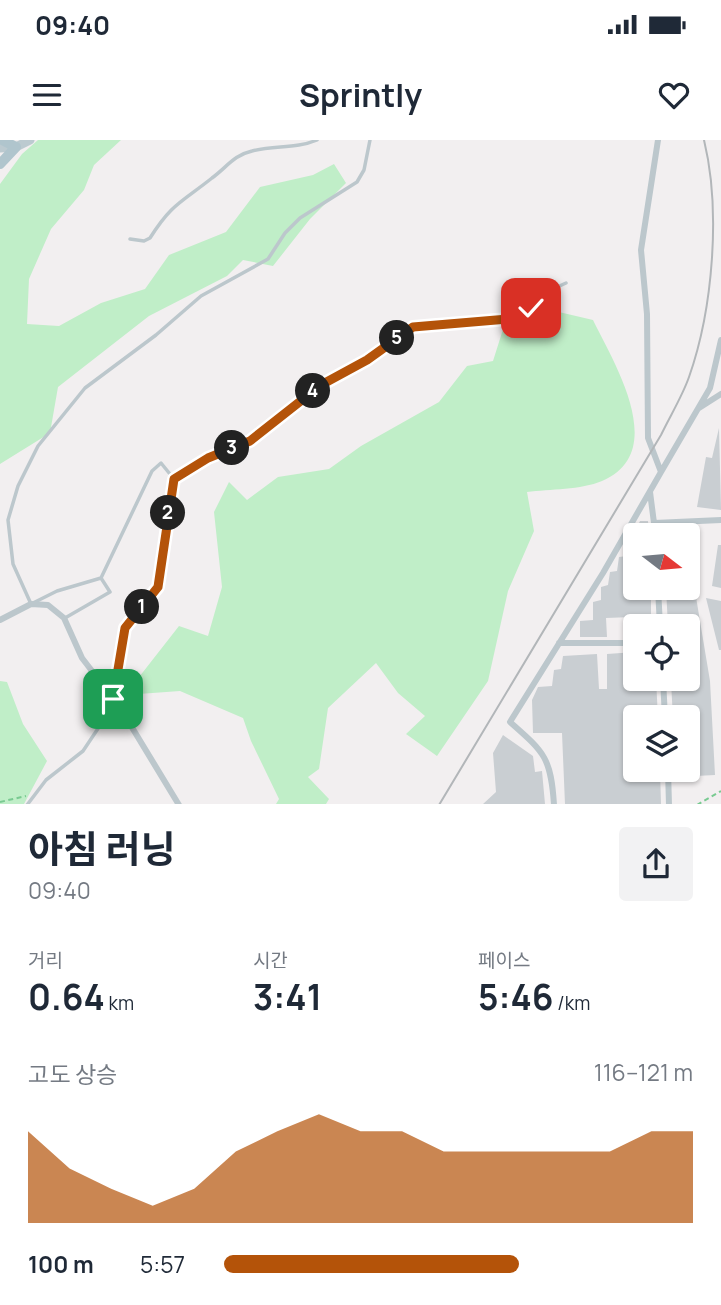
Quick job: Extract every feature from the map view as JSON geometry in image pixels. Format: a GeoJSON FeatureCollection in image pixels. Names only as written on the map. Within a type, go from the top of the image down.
{"type":"FeatureCollection","features":[{"type":"Feature","properties":{"kind":"main road"},"geometry":{"type":"LineString","coordinates":[[2,140],[16,147]]}},
{"type":"Feature","properties":{"kind":"main road"},"geometry":{"type":"LineString","coordinates":[[0,164],[16,147],[30,140]]}},
{"type":"Feature","properties":{"kind":"main road"},"geometry":{"type":"LineString","coordinates":[[0,148],[16,147]]}},
{"type":"Feature","properties":{"kind":"street"},"geometry":{"type":"LineString","coordinates":[[659,140],[642,250],[647,314],[648,438],[661,472]]}},
{"type":"Feature","properties":{"kind":"street"},"geometry":{"type":"LineString","coordinates":[[554,804],[552,774],[542,750],[510,722],[710,388],[721,340]]}},
{"type":"Feature","properties":{"kind":"street"},"geometry":{"type":"LineString","coordinates":[[698,408],[721,394]]}},
{"type":"Feature","properties":{"kind":"street"},"geometry":{"type":"LineString","coordinates":[[650,491],[654,523],[721,520]]}},
{"type":"Feature","properties":{"kind":"street"},"geometry":{"type":"LineString","coordinates":[[0,620],[31,604],[48,605],[64,618],[82,658],[113,699],[179,804]]}},
{"type":"Feature","properties":{"kind":"street"},"geometry":{"type":"LineString","coordinates":[[559,643],[623,643]]}},
{"type":"Feature","properties":{"kind":"street"},"geometry":{"type":"LineString","coordinates":[[669,782],[670,804]]}},
{"type":"Feature","properties":{"kind":"lane"},"geometry":{"type":"LineString","coordinates":[[130,239],[150,239],[178,201],[213,178],[236,156],[254,150],[303,146],[317,140]]}},
{"type":"Feature","properties":{"kind":"lane"},"geometry":{"type":"LineString","coordinates":[[27,804],[32,794],[83,751],[96,735],[113,699],[125,628],[158,587],[174,479],[161,463],[152,471],[101,578],[57,591],[31,604],[13,564],[8,520],[18,486],[38,446],[85,388],[156,335],[201,296],[268,259],[300,218],[357,182],[364,170],[370,140]]}},
{"type":"Feature","properties":{"kind":"lane"},"geometry":{"type":"LineString","coordinates":[[174,479],[208,458],[250,441],[321,385],[367,360],[413,327],[508,319],[526,313],[538,296],[566,283]]}},
{"type":"Feature","properties":{"kind":"lane"},"geometry":{"type":"LineString","coordinates":[[64,618],[110,592],[101,578]]}},
{"type":"Feature","properties":{"kind":"path"},"geometry":{"type":"LineString","coordinates":[[696,804],[721,791]]}},
{"type":"Feature","properties":{"kind":"path"},"geometry":{"type":"LineString","coordinates":[[0,802],[32,794]]}},
{"type":"Feature","properties":{"kind":"green space"},"geometry":{"type":"Polygon","coordinates":[[[38,140],[121,140],[94,165],[84,190],[51,229],[29,279],[27,324],[59,326],[101,303],[145,289],[169,255],[226,232],[260,187],[313,175],[334,164],[346,183],[310,219],[273,266],[243,260],[227,276],[149,316],[58,387],[50,433],[0,464],[0,184],[22,154],[38,140]]]}},
{"type":"Feature","properties":{"kind":"green space"},"geometry":{"type":"Polygon","coordinates":[[[512,301],[593,320],[613,359],[631,406],[635,429],[632,450],[622,468],[602,481],[575,488],[527,492],[534,531],[508,591],[488,681],[437,756],[406,734],[425,716],[398,693],[376,663],[328,708],[319,769],[308,777],[329,799],[326,804],[276,804],[279,799],[243,718],[180,691],[125,695],[179,626],[208,636],[222,587],[214,512],[229,482],[247,500],[278,477],[329,469],[361,446],[439,402],[467,366],[493,361],[512,301]]]}},
{"type":"Feature","properties":{"kind":"green space"},"geometry":{"type":"Polygon","coordinates":[[[0,681],[7,682],[23,724],[47,761],[24,804],[0,804],[0,681]]]}},
{"type":"Feature","properties":{"kind":"building"},"geometry":{"type":"Polygon","coordinates":[[[719,428],[721,510],[697,507],[706,457],[712,458],[719,428]]]}},
{"type":"Feature","properties":{"kind":"building"},"geometry":{"type":"Polygon","coordinates":[[[718,545],[721,545],[721,588],[712,586],[718,545]]]}},
{"type":"Feature","properties":{"kind":"building"},"geometry":{"type":"Polygon","coordinates":[[[623,556],[623,600],[651,600],[651,614],[623,614],[623,617],[606,618],[607,637],[580,637],[580,621],[593,620],[593,602],[601,600],[601,587],[608,585],[610,572],[617,571],[619,557],[623,556]]]}},
{"type":"Feature","properties":{"kind":"building"},"geometry":{"type":"Polygon","coordinates":[[[706,598],[721,601],[721,650],[719,650],[706,598]]]}},
{"type":"Feature","properties":{"kind":"building"},"geometry":{"type":"Polygon","coordinates":[[[667,600],[696,600],[699,614],[667,614],[667,600]]]}},
{"type":"Feature","properties":{"kind":"building"},"geometry":{"type":"Polygon","coordinates":[[[700,621],[710,681],[715,775],[700,776],[700,705],[672,705],[672,691],[700,691],[700,621]]]}},
{"type":"Feature","properties":{"kind":"building"},"geometry":{"type":"Polygon","coordinates":[[[623,653],[623,691],[657,691],[657,705],[623,705],[623,782],[660,782],[661,804],[565,804],[562,733],[533,733],[532,700],[538,687],[552,686],[554,670],[561,669],[563,656],[597,654],[599,689],[607,689],[607,654],[623,653]]]}},
{"type":"Feature","properties":{"kind":"building"},"geometry":{"type":"Polygon","coordinates":[[[503,735],[533,756],[535,772],[542,771],[545,804],[483,804],[496,792],[493,753],[503,735]]]}},
{"type":"Feature","properties":{"kind":"railway"},"geometry":{"type":"LineString","coordinates":[[440,804],[661,435],[686,384],[704,321],[712,259],[712,197],[704,140]]}},
{"type":"Feature","properties":{"kind":"route"},"geometry":{"type":"LineString","coordinates":[[113,699],[114,680],[125,628],[158,587],[174,479],[208,458],[250,441],[321,385],[367,360],[413,327],[508,319],[526,313],[531,308]]}}]}
